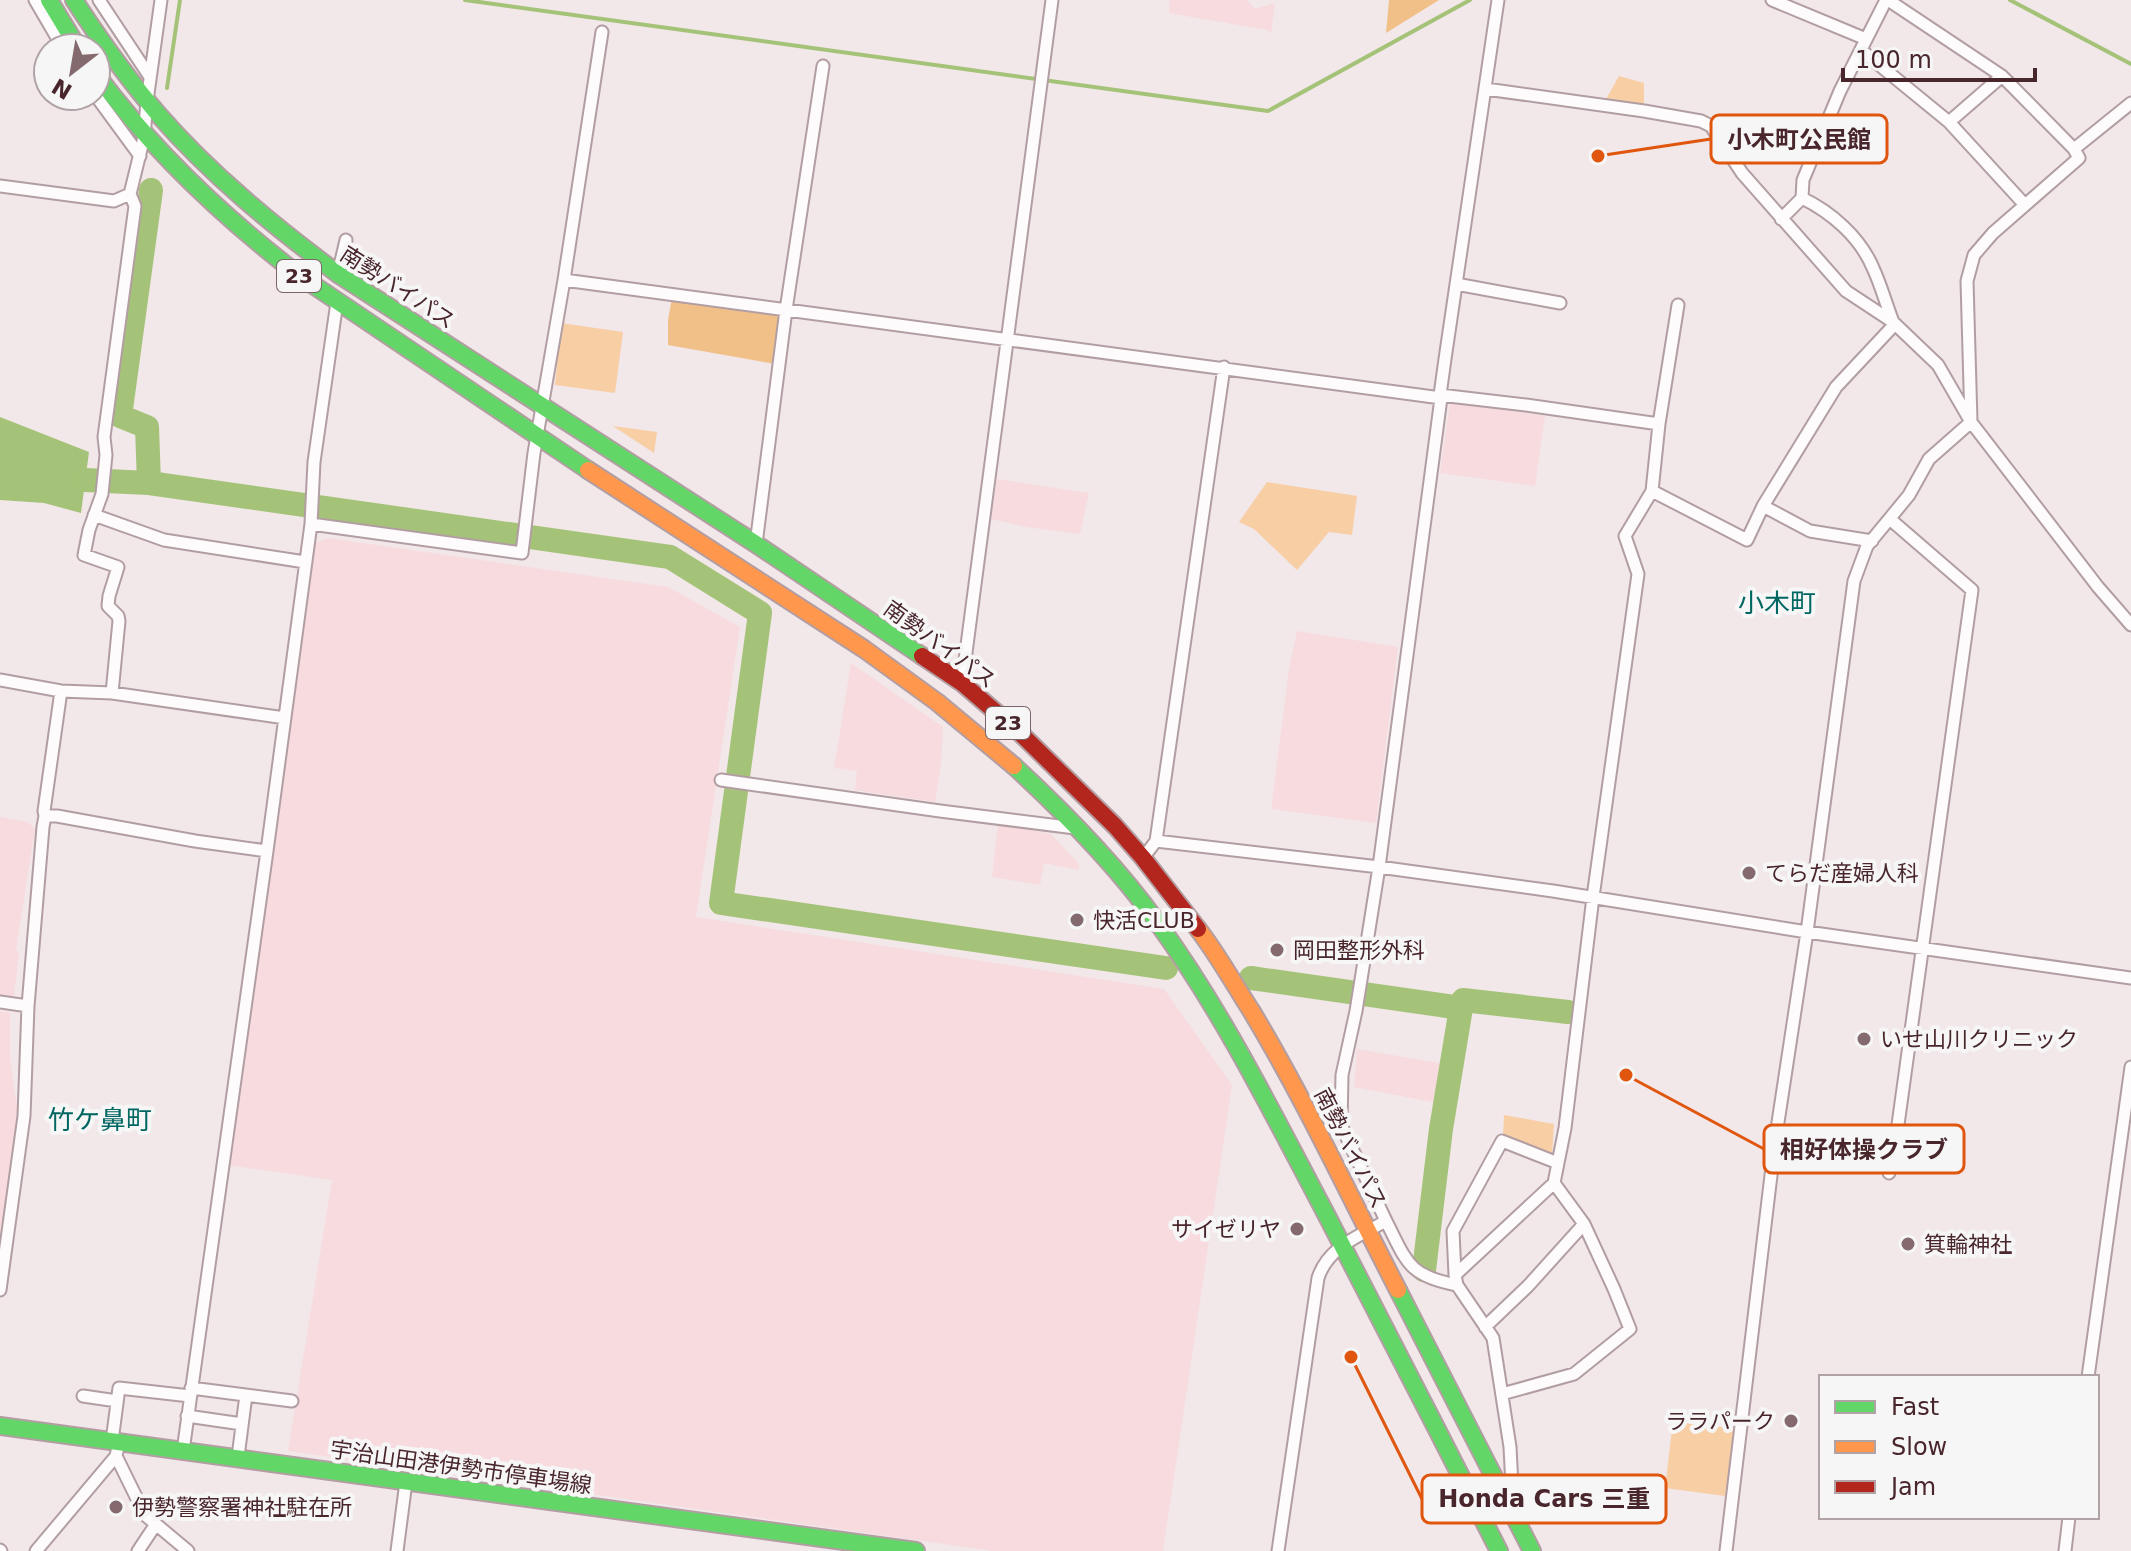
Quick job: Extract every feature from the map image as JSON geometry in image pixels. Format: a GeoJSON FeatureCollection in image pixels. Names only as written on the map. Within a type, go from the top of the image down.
{"type":"FeatureCollection","features":[{"type":"Feature","properties":{"kind":"main road"},"geometry":{"type":"LineString","coordinates":[[49,0],[68,32]]}},
{"type":"Feature","properties":{"kind":"main road","name":"南勢バイパス"},"geometry":{"type":"LineString","coordinates":[[74,0],[95,35],[172,132],[279,230],[338,274],[756,544],[962,683],[1030,743],[1104,816],[1143,858],[1216,953],[1243,995],[1327,1148],[1532,1551]]}},
{"type":"Feature","properties":{"kind":"main road","name":"南勢バイパス"},"geometry":{"type":"LineString","coordinates":[[112,96],[144,137],[227,218],[263,248],[337,302],[877,658],[960,720],[1016,768],[1076,828],[1132,889],[1208,998],[1342,1245],[1499,1551]]}},
{"type":"Feature","properties":{"kind":"main road","name":"宇治山田港伊勢市停車場線"},"geometry":{"type":"LineString","coordinates":[[0,1426],[116,1446],[183,1451],[834,1545],[916,1551]]}},
{"type":"Feature","properties":{"kind":"street"},"geometry":{"type":"LineString","coordinates":[[35,0],[54,32]]}},
{"type":"Feature","properties":{"kind":"street"},"geometry":{"type":"LineString","coordinates":[[99,0],[150,77]]}},
{"type":"Feature","properties":{"kind":"street"},"geometry":{"type":"LineString","coordinates":[[112,693],[119,621],[108,606],[118,567],[84,555],[102,494],[106,455],[104,437],[135,206],[130,194],[144,137],[161,0]]}},
{"type":"Feature","properties":{"kind":"street"},"geometry":{"type":"LineString","coordinates":[[962,683],[1052,0]]}},
{"type":"Feature","properties":{"kind":"street"},"geometry":{"type":"LineString","coordinates":[[1772,0],[1864,44],[1949,122],[2025,205]]}},
{"type":"Feature","properties":{"kind":"street"},"geometry":{"type":"LineString","coordinates":[[1781,219],[1802,198],[1803,180],[1840,91],[1887,0],[2002,76],[2074,149],[2079,158],[1993,233],[1974,255],[1967,281],[1971,422]]}},
{"type":"Feature","properties":{"kind":"street"},"geometry":{"type":"LineString","coordinates":[[1498,1],[1456,284],[1379,867],[1356,1011],[1342,1075],[1341,1125],[1408,1265],[1433,1281],[1456,1280],[1554,1183],[1565,1128],[1593,897],[1638,574],[1625,536],[1652,491],[1678,305]]}},
{"type":"Feature","properties":{"kind":"street"},"geometry":{"type":"LineString","coordinates":[[311,524],[522,553],[602,32]]}},
{"type":"Feature","properties":{"kind":"street"},"geometry":{"type":"LineString","coordinates":[[756,544],[786,310],[823,66]]}},
{"type":"Feature","properties":{"kind":"street"},"geometry":{"type":"LineString","coordinates":[[1949,122],[2002,76]]}},
{"type":"Feature","properties":{"kind":"street"},"geometry":{"type":"LineString","coordinates":[[1486,89],[1644,111],[1701,121],[1711,126],[1742,173],[1846,291],[1894,323],[1938,365],[1971,422],[2131,625]]}},
{"type":"Feature","properties":{"kind":"street"},"geometry":{"type":"LineString","coordinates":[[2074,149],[2131,103]]}},
{"type":"Feature","properties":{"kind":"street"},"geometry":{"type":"LineString","coordinates":[[108,112],[140,156]]}},
{"type":"Feature","properties":{"kind":"street"},"geometry":{"type":"LineString","coordinates":[[0,186],[114,201],[130,194]]}},
{"type":"Feature","properties":{"kind":"street"},"geometry":{"type":"LineString","coordinates":[[1802,198],[1820,207],[1852,236],[1872,264],[1894,323]]}},
{"type":"Feature","properties":{"kind":"street"},"geometry":{"type":"LineString","coordinates":[[338,274],[346,240]]}},
{"type":"Feature","properties":{"kind":"street"},"geometry":{"type":"LineString","coordinates":[[564,280],[1659,424]]}},
{"type":"Feature","properties":{"kind":"street"},"geometry":{"type":"LineString","coordinates":[[1456,284],[1560,303]]}},
{"type":"Feature","properties":{"kind":"street"},"geometry":{"type":"LineString","coordinates":[[183,1451],[285,718],[311,524],[314,462],[337,302]]}},
{"type":"Feature","properties":{"kind":"street"},"geometry":{"type":"LineString","coordinates":[[1652,491],[1747,540],[1763,506],[1836,387],[1894,323]]}},
{"type":"Feature","properties":{"kind":"street"},"geometry":{"type":"LineString","coordinates":[[1143,858],[1156,841],[1224,367]]}},
{"type":"Feature","properties":{"kind":"street"},"geometry":{"type":"LineString","coordinates":[[1726,1551],[1775,1142],[1807,932],[1854,581],[1867,546],[1909,495],[1929,459],[1971,422]]}},
{"type":"Feature","properties":{"kind":"street"},"geometry":{"type":"LineString","coordinates":[[1763,506],[1810,531],[1872,541]]}},
{"type":"Feature","properties":{"kind":"street"},"geometry":{"type":"LineString","coordinates":[[94,515],[164,540],[305,562]]}},
{"type":"Feature","properties":{"kind":"street"},"geometry":{"type":"LineString","coordinates":[[1889,1173],[1972,590],[1891,520]]}},
{"type":"Feature","properties":{"kind":"street"},"geometry":{"type":"LineString","coordinates":[[0,680],[61,691],[112,693],[285,718]]}},
{"type":"Feature","properties":{"kind":"street"},"geometry":{"type":"LineString","coordinates":[[0,1290],[24,1116],[28,1006],[44,811],[61,691]]}},
{"type":"Feature","properties":{"kind":"street"},"geometry":{"type":"LineString","coordinates":[[721,780],[1076,828]]}},
{"type":"Feature","properties":{"kind":"street"},"geometry":{"type":"LineString","coordinates":[[45,816],[267,851]]}},
{"type":"Feature","properties":{"kind":"street"},"geometry":{"type":"LineString","coordinates":[[1156,841],[1379,867],[1593,897],[1807,932],[2131,978]]}},
{"type":"Feature","properties":{"kind":"street"},"geometry":{"type":"LineString","coordinates":[[0,1002],[28,1006]]}},
{"type":"Feature","properties":{"kind":"street"},"geometry":{"type":"LineString","coordinates":[[2088,1375],[2131,1067]]}},
{"type":"Feature","properties":{"kind":"street"},"geometry":{"type":"LineString","coordinates":[[1512,1486],[1510,1447],[1493,1338],[1456,1280],[1453,1231],[1502,1141],[1558,1163]]}},
{"type":"Feature","properties":{"kind":"street"},"geometry":{"type":"LineString","coordinates":[[1502,1394],[1574,1374],[1630,1329],[1584,1224],[1554,1183]]}},
{"type":"Feature","properties":{"kind":"street"},"geometry":{"type":"LineString","coordinates":[[1278,1551],[1318,1278],[1329,1256],[1342,1245],[1386,1221]]}},
{"type":"Feature","properties":{"kind":"street"},"geometry":{"type":"LineString","coordinates":[[1485,1327],[1528,1286],[1584,1224]]}},
{"type":"Feature","properties":{"kind":"street"},"geometry":{"type":"LineString","coordinates":[[188,1551],[145,1515],[116,1446],[119,1388],[246,1395],[292,1401]]}},
{"type":"Feature","properties":{"kind":"street"},"geometry":{"type":"LineString","coordinates":[[239,1449],[246,1395]]}},
{"type":"Feature","properties":{"kind":"street"},"geometry":{"type":"LineString","coordinates":[[83,1396],[117,1401]]}},
{"type":"Feature","properties":{"kind":"street"},"geometry":{"type":"LineString","coordinates":[[187,1416],[242,1424]]}},
{"type":"Feature","properties":{"kind":"street"},"geometry":{"type":"LineString","coordinates":[[36,1551],[116,1446]]}},
{"type":"Feature","properties":{"kind":"street"},"geometry":{"type":"LineString","coordinates":[[397,1551],[406,1482]]}},
{"type":"Feature","properties":{"kind":"street"},"geometry":{"type":"LineString","coordinates":[[2065,1551],[2069,1519]]}},
{"type":"Feature","properties":{"kind":"street"},"geometry":{"type":"LineString","coordinates":[[138,1551],[156,1524]]}},
{"type":"Feature","properties":{"kind":"shaded area"},"geometry":{"type":"Polygon","coordinates":[[[1170,0],[1247,0],[1255,9],[1275,3],[1271,33],[1169,13],[1170,0]]]}},
{"type":"Feature","properties":{"kind":"shaded area"},"geometry":{"type":"Polygon","coordinates":[[[1389,0],[1439,0],[1386,33],[1389,0]]]}},
{"type":"Feature","properties":{"kind":"shaded area"},"geometry":{"type":"Polygon","coordinates":[[[1619,76],[1644,83],[1644,106],[1605,101],[1619,76]]]}},
{"type":"Feature","properties":{"kind":"shaded area"},"geometry":{"type":"Polygon","coordinates":[[[672,298],[782,313],[775,364],[668,345],[672,298]]]}},
{"type":"Feature","properties":{"kind":"shaded area"},"geometry":{"type":"Polygon","coordinates":[[[561,323],[623,332],[615,393],[555,385],[561,323]]]}},
{"type":"Feature","properties":{"kind":"shaded area"},"geometry":{"type":"Polygon","coordinates":[[[1450,402],[1545,416],[1535,486],[1440,473],[1450,402]]]}},
{"type":"Feature","properties":{"kind":"shaded area"},"geometry":{"type":"Polygon","coordinates":[[[0,417],[89,452],[81,513],[44,503],[0,500],[0,417]]]}},
{"type":"Feature","properties":{"kind":"shaded area"},"geometry":{"type":"Polygon","coordinates":[[[613,426],[657,432],[654,453],[613,426]]]}},
{"type":"Feature","properties":{"kind":"shaded area"},"geometry":{"type":"Polygon","coordinates":[[[997,479],[1089,493],[1080,534],[991,519],[997,479]]]}},
{"type":"Feature","properties":{"kind":"shaded area"},"geometry":{"type":"Polygon","coordinates":[[[1267,482],[1357,496],[1352,535],[1329,532],[1297,570],[1254,529],[1239,522],[1267,482]]]}},
{"type":"Feature","properties":{"kind":"shaded area"},"geometry":{"type":"Polygon","coordinates":[[[328,538],[668,587],[740,627],[696,917],[1164,989],[1232,1085],[1163,1551],[993,1551],[288,1451],[332,1180],[227,1165],[315,543],[328,538]]]}},
{"type":"Feature","properties":{"kind":"shaded area"},"geometry":{"type":"Polygon","coordinates":[[[1297,631],[1398,647],[1376,823],[1272,809],[1289,669],[1297,631]]]}},
{"type":"Feature","properties":{"kind":"shaded area"},"geometry":{"type":"Polygon","coordinates":[[[851,663],[943,727],[935,802],[855,790],[857,771],[834,768],[851,663]]]}},
{"type":"Feature","properties":{"kind":"shaded area"},"geometry":{"type":"Polygon","coordinates":[[[0,817],[28,822],[35,829],[16,949],[19,954],[14,995],[9,1000],[0,998],[0,817]]]}},
{"type":"Feature","properties":{"kind":"shaded area"},"geometry":{"type":"Polygon","coordinates":[[[998,824],[1051,834],[1079,864],[1079,870],[1044,863],[1040,885],[992,877],[998,824]]]}},
{"type":"Feature","properties":{"kind":"shaded area"},"geometry":{"type":"Polygon","coordinates":[[[0,1011],[10,1013],[10,1060],[18,1113],[0,1247],[0,1011]]]}},
{"type":"Feature","properties":{"kind":"shaded area"},"geometry":{"type":"Polygon","coordinates":[[[1357,1049],[1444,1064],[1438,1103],[1354,1087],[1357,1049]]]}},
{"type":"Feature","properties":{"kind":"shaded area"},"geometry":{"type":"Polygon","coordinates":[[[1504,1115],[1554,1124],[1552,1155],[1503,1136],[1504,1115]]]}},
{"type":"Feature","properties":{"kind":"shaded area"},"geometry":{"type":"Polygon","coordinates":[[[1673,1421],[1736,1429],[1725,1496],[1665,1488],[1673,1421]]]}},
{"type":"Feature","properties":{"kind":"waterway"},"geometry":{"type":"LineString","coordinates":[[167,88],[180,0]]}},
{"type":"Feature","properties":{"kind":"waterway"},"geometry":{"type":"LineString","coordinates":[[465,0],[1268,111],[1470,0]]}},
{"type":"Feature","properties":{"kind":"waterway"},"geometry":{"type":"LineString","coordinates":[[2010,0],[2131,64]]}},
{"type":"Feature","properties":{"kind":"waterway"},"geometry":{"type":"LineString","coordinates":[[85,480],[149,483],[147,427],[120,416],[151,190]]}},
{"type":"Feature","properties":{"kind":"waterway"},"geometry":{"type":"LineString","coordinates":[[149,483],[670,557],[760,613],[721,903],[1166,968]]}},
{"type":"Feature","properties":{"kind":"waterway"},"geometry":{"type":"LineString","coordinates":[[1251,978],[1461,1008],[1463,1000],[1568,1012]]}},
{"type":"Feature","properties":{"kind":"waterway"},"geometry":{"type":"LineString","coordinates":[[1424,1270],[1441,1129],[1461,1008]]}},
{"type":"Feature","properties":{"kind":"traffic: fast"},"geometry":{"type":"LineString","coordinates":[[49,0],[68,32]]}},
{"type":"Feature","properties":{"kind":"traffic: fast"},"geometry":{"type":"LineString","coordinates":[[74,0],[125,73],[178,136],[244,199],[314,256],[922,656]]}},
{"type":"Feature","properties":{"kind":"traffic: fast"},"geometry":{"type":"LineString","coordinates":[[112,95],[191,182],[272,254],[588,470]]}},
{"type":"Feature","properties":{"kind":"traffic: fast"},"geometry":{"type":"LineString","coordinates":[[1014,766],[1071,821],[1125,880],[1204,993],[1288,1141],[1499,1551]]}},
{"type":"Feature","properties":{"kind":"traffic: fast"},"geometry":{"type":"LineString","coordinates":[[1398,1290],[1532,1551]]}},
{"type":"Feature","properties":{"kind":"traffic: fast"},"geometry":{"type":"LineString","coordinates":[[0,1426],[916,1551]]}},
{"type":"Feature","properties":{"kind":"traffic: slow"},"geometry":{"type":"LineString","coordinates":[[588,470],[864,649],[937,702],[1014,766]]}},
{"type":"Feature","properties":{"kind":"traffic: slow"},"geometry":{"type":"LineString","coordinates":[[1198,929],[1252,1012],[1291,1080],[1398,1290]]}},
{"type":"Feature","properties":{"kind":"traffic: jam"},"geometry":{"type":"LineString","coordinates":[[922,656],[962,683],[1020,733],[1115,826],[1198,929]]}},
{"type":"Feature","properties":{"kind":"place","name":"小木町公民館"},"geometry":{"type":"Point","coordinates":[1598,156]}},
{"type":"Feature","properties":{"kind":"place","name":"てらだ産婦人科"},"geometry":{"type":"Point","coordinates":[1749,873]}},
{"type":"Feature","properties":{"kind":"place","name":"快活CLUB"},"geometry":{"type":"Point","coordinates":[1077,920]}},
{"type":"Feature","properties":{"kind":"place","name":"岡田整形外科"},"geometry":{"type":"Point","coordinates":[1277,950]}},
{"type":"Feature","properties":{"kind":"place","name":"いせ山川クリニック"},"geometry":{"type":"Point","coordinates":[1864,1039]}},
{"type":"Feature","properties":{"kind":"place","name":"相好体操クラブ"},"geometry":{"type":"Point","coordinates":[1626,1075]}},
{"type":"Feature","properties":{"kind":"place","name":"サイゼリヤ"},"geometry":{"type":"Point","coordinates":[1297,1229]}},
{"type":"Feature","properties":{"kind":"place","name":"箕輪神社"},"geometry":{"type":"Point","coordinates":[1908,1244]}},
{"type":"Feature","properties":{"kind":"place","name":"Honda Cars 三重"},"geometry":{"type":"Point","coordinates":[1351,1357]}},
{"type":"Feature","properties":{"kind":"place","name":"ララパーク"},"geometry":{"type":"Point","coordinates":[1791,1421]}},
{"type":"Feature","properties":{"kind":"place","name":"伊勢警察署神社駐在所"},"geometry":{"type":"Point","coordinates":[116,1507]}},
{"type":"Feature","properties":{"kind":"district","name":"小木町"},"geometry":{"type":"Point","coordinates":[1777,603]}},
{"type":"Feature","properties":{"kind":"district","name":"竹ケ鼻町"},"geometry":{"type":"Point","coordinates":[100,1120]}}]}
